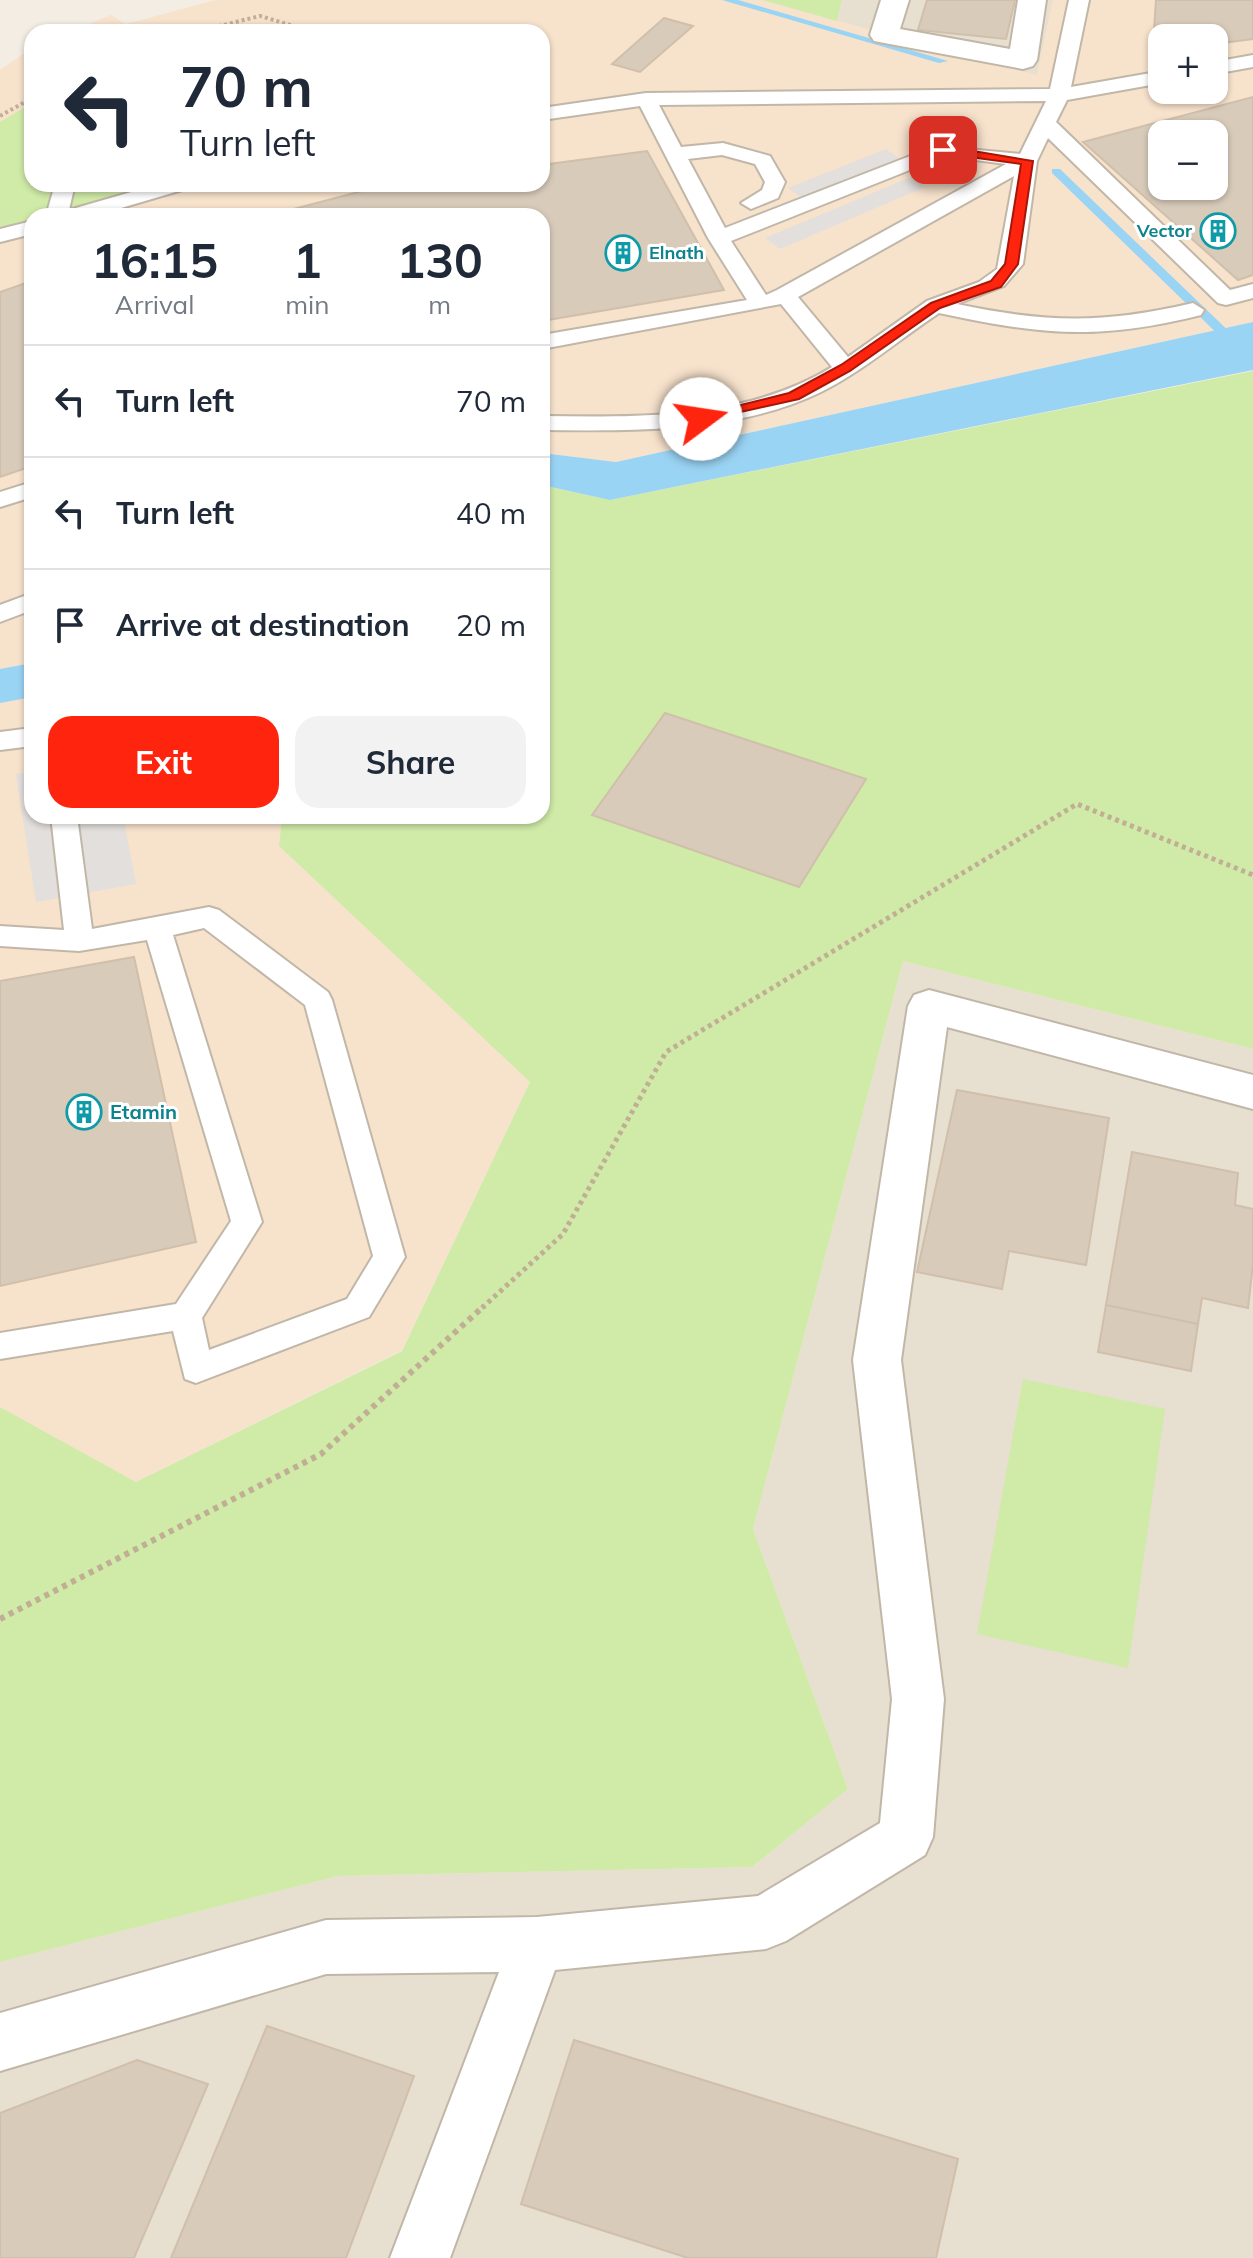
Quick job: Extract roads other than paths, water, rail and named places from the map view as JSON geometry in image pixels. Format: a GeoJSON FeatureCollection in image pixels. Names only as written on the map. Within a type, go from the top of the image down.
{"type":"FeatureCollection","features":[{"type":"Feature","properties":{"kind":"street"},"geometry":{"type":"LineString","coordinates":[[895,0],[884,35],[1023,60],[1032,0]]}},
{"type":"Feature","properties":{"kind":"street"},"geometry":{"type":"LineString","coordinates":[[0,2042],[326,1947],[537,1944],[766,1922],[906,1837],[918,1699],[877,1360],[929,1006],[1253,1092]]}},
{"type":"Feature","properties":{"kind":"street"},"geometry":{"type":"LineString","coordinates":[[420,2258],[537,1944]]}},
{"type":"Feature","properties":{"kind":"lane"},"geometry":{"type":"LineString","coordinates":[[550,423],[659,424],[701,419],[794,396],[845,368],[935,306],[996,284],[1005,277],[1012,264],[1027,161],[1059,95],[1079,0]]}},
{"type":"Feature","properties":{"kind":"lane"},"geometry":{"type":"LineString","coordinates":[[1228,65],[1253,61]]}},
{"type":"Feature","properties":{"kind":"lane"},"geometry":{"type":"LineString","coordinates":[[550,113],[646,99],[1059,95],[1148,79]]}},
{"type":"Feature","properties":{"kind":"lane"},"geometry":{"type":"LineString","coordinates":[[646,99],[719,238],[761,304]]}},
{"type":"Feature","properties":{"kind":"lane"},"geometry":{"type":"LineString","coordinates":[[1046,124],[1226,298],[1253,291]]}},
{"type":"Feature","properties":{"kind":"lane"},"geometry":{"type":"LineString","coordinates":[[674,154],[723,149],[763,160],[775,182],[771,194],[751,203]]}},
{"type":"Feature","properties":{"kind":"lane"},"geometry":{"type":"LineString","coordinates":[[719,238],[943,150],[1027,161]]}},
{"type":"Feature","properties":{"kind":"lane"},"geometry":{"type":"LineString","coordinates":[[550,341],[761,304],[785,295],[1027,161]]}},
{"type":"Feature","properties":{"kind":"lane"},"geometry":{"type":"LineString","coordinates":[[99,208],[154,192]]}},
{"type":"Feature","properties":{"kind":"lane"},"geometry":{"type":"LineString","coordinates":[[0,236],[24,229]]}},
{"type":"Feature","properties":{"kind":"lane"},"geometry":{"type":"LineString","coordinates":[[785,295],[845,368]]}},
{"type":"Feature","properties":{"kind":"lane"},"geometry":{"type":"LineString","coordinates":[[935,306],[1004,320],[1073,328],[1103,327],[1193,310]]}},
{"type":"Feature","properties":{"kind":"lane"},"geometry":{"type":"LineString","coordinates":[[0,500],[24,492]]}},
{"type":"Feature","properties":{"kind":"lane"},"geometry":{"type":"LineString","coordinates":[[0,614],[24,604]]}},
{"type":"Feature","properties":{"kind":"lane"},"geometry":{"type":"LineString","coordinates":[[0,741],[24,738]]}},
{"type":"Feature","properties":{"kind":"lane"},"geometry":{"type":"LineString","coordinates":[[65,824],[79,941]]}},
{"type":"Feature","properties":{"kind":"lane"},"geometry":{"type":"LineString","coordinates":[[0,936],[79,941],[209,917],[318,1000],[389,1257],[358,1308],[196,1369],[186,1316],[247,1222],[157,928]]}},
{"type":"Feature","properties":{"kind":"lane"},"geometry":{"type":"LineString","coordinates":[[0,1346],[186,1316]]}},
{"type":"Feature","properties":{"kind":"water"},"geometry":{"type":"Polygon","coordinates":[[[1253,322],[1253,370],[610,500],[550,487],[550,454],[616,462],[1253,322]]]}},
{"type":"Feature","properties":{"kind":"water"},"geometry":{"type":"Polygon","coordinates":[[[24,664],[24,698],[0,703],[0,669],[24,664]]]}},
{"type":"Feature","properties":{"kind":"waterway"},"geometry":{"type":"LineString","coordinates":[[727,0],[943,61]]}},
{"type":"Feature","properties":{"kind":"waterway"},"geometry":{"type":"LineString","coordinates":[[1056,171],[1233,342]]}},
{"type":"Feature","properties":{"kind":"place","name":"Vector"},"geometry":{"type":"Point","coordinates":[1218,231]}},
{"type":"Feature","properties":{"kind":"place","name":"Elnath"},"geometry":{"type":"Point","coordinates":[623,253]}},
{"type":"Feature","properties":{"kind":"place","name":"Etamin"},"geometry":{"type":"Point","coordinates":[84,1112]}}]}
